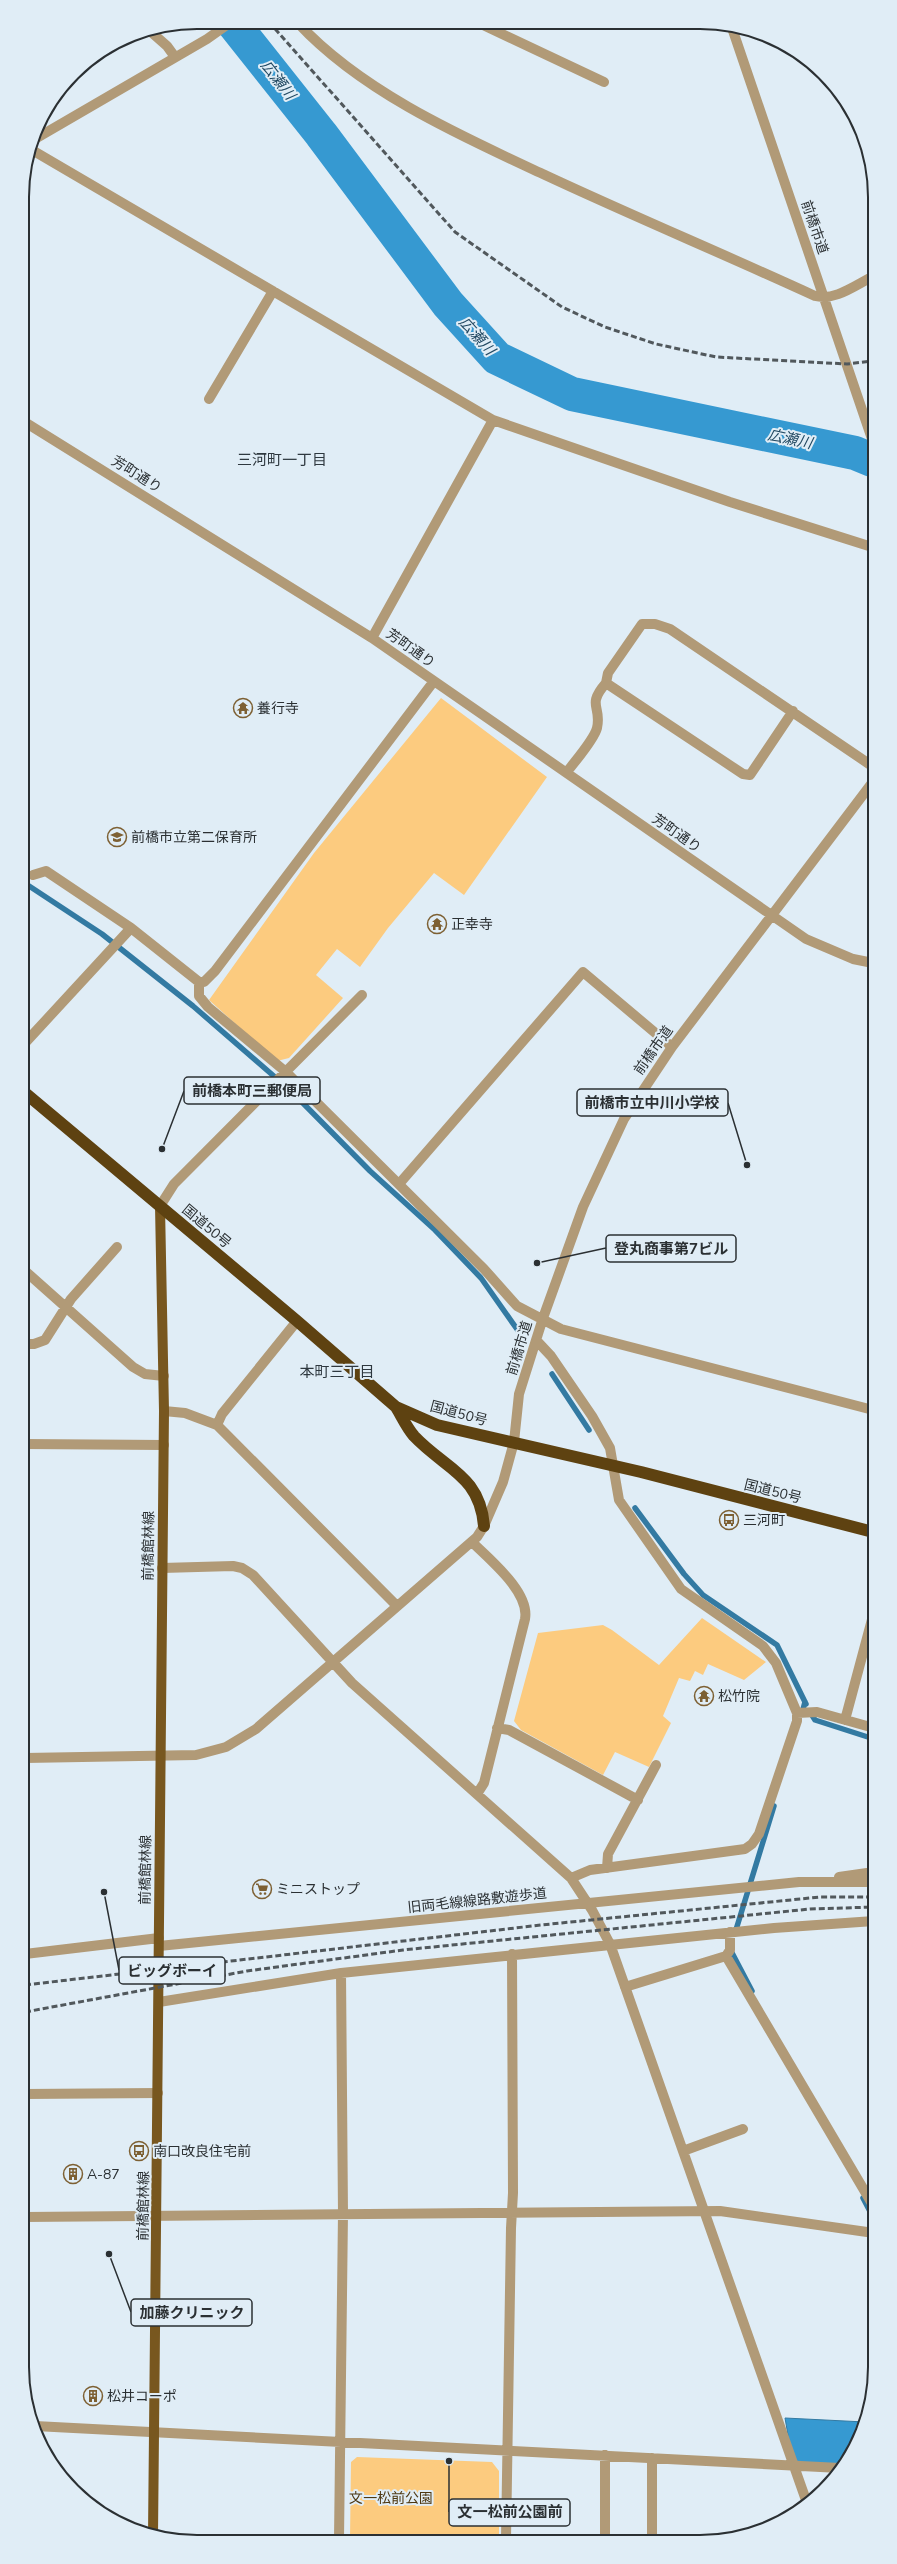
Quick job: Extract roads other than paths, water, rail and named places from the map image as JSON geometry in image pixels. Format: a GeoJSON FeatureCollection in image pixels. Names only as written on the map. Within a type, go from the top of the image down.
{"type":"FeatureCollection","features":[{"type":"Feature","properties":{"kind":"highway","name":"国道50号"},"geometry":{"type":"LineString","coordinates":[[29,1096],[297,1321],[396,1407],[437,1425],[615,1466],[868,1530]]}},
{"type":"Feature","properties":{"kind":"highway"},"geometry":{"type":"LineString","coordinates":[[396,1407],[414,1436],[475,1490],[482,1506],[484,1526]]}},
{"type":"Feature","properties":{"kind":"main road","name":"前橋館林線"},"geometry":{"type":"LineString","coordinates":[[154,2529],[164,1445],[160,1206]]}},
{"type":"Feature","properties":{"kind":"street"},"geometry":{"type":"LineString","coordinates":[[41,136],[222,29]]}},
{"type":"Feature","properties":{"kind":"street"},"geometry":{"type":"LineString","coordinates":[[304,29],[323,47],[366,79],[439,125],[622,211],[824,299],[868,280]]}},
{"type":"Feature","properties":{"kind":"street"},"geometry":{"type":"LineString","coordinates":[[492,29],[604,82]]}},
{"type":"Feature","properties":{"kind":"street","name":"前橋市道"},"geometry":{"type":"LineString","coordinates":[[733,32],[868,426]]}},
{"type":"Feature","properties":{"kind":"street"},"geometry":{"type":"LineString","coordinates":[[154,35],[167,46],[175,58]]}},
{"type":"Feature","properties":{"kind":"street"},"geometry":{"type":"LineString","coordinates":[[35,152],[493,420],[730,502],[868,546]]}},
{"type":"Feature","properties":{"kind":"street"},"geometry":{"type":"LineString","coordinates":[[209,399],[273,292]]}},
{"type":"Feature","properties":{"kind":"street"},"geometry":{"type":"LineString","coordinates":[[372,638],[493,420]]}},
{"type":"Feature","properties":{"kind":"street","name":"芳町通り"},"geometry":{"type":"LineString","coordinates":[[29,425],[372,638],[567,772],[771,917],[806,939],[853,959],[868,962]]}},
{"type":"Feature","properties":{"kind":"street"},"geometry":{"type":"LineString","coordinates":[[567,772],[596,730],[594,703],[597,694],[606,683],[608,674],[642,624],[655,624],[670,629],[868,763]]}},
{"type":"Feature","properties":{"kind":"street"},"geometry":{"type":"LineString","coordinates":[[33,875],[46,871],[131,928],[198,982],[204,982],[215,971],[434,681]]}},
{"type":"Feature","properties":{"kind":"street"},"geometry":{"type":"LineString","coordinates":[[606,683],[743,774],[750,775],[793,711]]}},
{"type":"Feature","properties":{"kind":"street","name":"前橋市道"},"geometry":{"type":"LineString","coordinates":[[29,1758],[196,1755],[213,1752],[243,1739],[472,1542],[484,1526],[503,1482],[514,1442],[519,1394],[542,1318],[583,1207],[624,1119],[672,1047],[868,788]]}},
{"type":"Feature","properties":{"kind":"street"},"geometry":{"type":"LineString","coordinates":[[29,1039],[131,928]]}},
{"type":"Feature","properties":{"kind":"street"},"geometry":{"type":"LineString","coordinates":[[399,1184],[583,972],[672,1047]]}},
{"type":"Feature","properties":{"kind":"street"},"geometry":{"type":"LineString","coordinates":[[198,982],[199,996],[208,1007],[286,1072],[484,1269],[517,1306],[561,1329],[868,1409]]}},
{"type":"Feature","properties":{"kind":"street"},"geometry":{"type":"LineString","coordinates":[[160,1206],[174,1184],[362,994]]}},
{"type":"Feature","properties":{"kind":"street"},"geometry":{"type":"LineString","coordinates":[[29,1344],[34,1344],[45,1340],[71,1299],[117,1247]]}},
{"type":"Feature","properties":{"kind":"street"},"geometry":{"type":"LineString","coordinates":[[29,1275],[133,1367],[145,1374],[164,1376]]}},
{"type":"Feature","properties":{"kind":"street"},"geometry":{"type":"LineString","coordinates":[[217,1425],[222,1414],[297,1321]]}},
{"type":"Feature","properties":{"kind":"street"},"geometry":{"type":"LineString","coordinates":[[536,1340],[551,1356],[592,1416],[610,1448],[615,1466],[619,1500],[681,1589],[763,1646],[776,1663],[797,1713],[794,1729],[759,1834],[752,1844],[745,1849],[607,1868],[580,1873],[572,1878]]}},
{"type":"Feature","properties":{"kind":"street"},"geometry":{"type":"LineString","coordinates":[[164,1411],[185,1413],[217,1425],[397,1606]]}},
{"type":"Feature","properties":{"kind":"street"},"geometry":{"type":"LineString","coordinates":[[29,1444],[164,1445]]}},
{"type":"Feature","properties":{"kind":"street"},"geometry":{"type":"LineString","coordinates":[[472,1542],[507,1578],[526,1606],[525,1619],[484,1783],[477,1794]]}},
{"type":"Feature","properties":{"kind":"street"},"geometry":{"type":"LineString","coordinates":[[162,1568],[233,1566],[248,1571],[352,1683],[572,1878],[588,1902],[610,1944],[805,2498]]}},
{"type":"Feature","properties":{"kind":"street"},"geometry":{"type":"LineString","coordinates":[[845,1720],[868,1634]]}},
{"type":"Feature","properties":{"kind":"street"},"geometry":{"type":"LineString","coordinates":[[797,1713],[817,1712],[868,1726]]}},
{"type":"Feature","properties":{"kind":"street"},"geometry":{"type":"LineString","coordinates":[[497,1728],[510,1730],[638,1800]]}},
{"type":"Feature","properties":{"kind":"street"},"geometry":{"type":"LineString","coordinates":[[607,1868],[608,1854],[656,1765]]}},
{"type":"Feature","properties":{"kind":"street","name":"旧両毛線線路敷遊歩道"},"geometry":{"type":"LineString","coordinates":[[29,1954],[799,1882],[868,1873]]}},
{"type":"Feature","properties":{"kind":"street","name":"旧両毛線線路敷遊歩道"},"geometry":{"type":"LineString","coordinates":[[799,1882],[868,1882]]}},
{"type":"Feature","properties":{"kind":"street"},"geometry":{"type":"LineString","coordinates":[[159,2002],[341,1973],[730,1932],[868,1921]]}},
{"type":"Feature","properties":{"kind":"street"},"geometry":{"type":"LineString","coordinates":[[625,1987],[726,1956],[730,1950],[730,1932]]}},
{"type":"Feature","properties":{"kind":"street"},"geometry":{"type":"LineString","coordinates":[[506,2535],[512,2213],[512,1954]]}},
{"type":"Feature","properties":{"kind":"street"},"geometry":{"type":"LineString","coordinates":[[726,1956],[868,2197]]}},
{"type":"Feature","properties":{"kind":"street"},"geometry":{"type":"LineString","coordinates":[[339,2535],[343,2213],[341,1973]]}},
{"type":"Feature","properties":{"kind":"street"},"geometry":{"type":"LineString","coordinates":[[29,2094],[158,2093]]}},
{"type":"Feature","properties":{"kind":"street"},"geometry":{"type":"LineString","coordinates":[[683,2151],[743,2129]]}},
{"type":"Feature","properties":{"kind":"street"},"geometry":{"type":"LineString","coordinates":[[29,2217],[705,2211],[745,2213],[868,2232]]}},
{"type":"Feature","properties":{"kind":"street"},"geometry":{"type":"LineString","coordinates":[[40,2426],[507,2451],[793,2464],[834,2468]]}},
{"type":"Feature","properties":{"kind":"street"},"geometry":{"type":"LineString","coordinates":[[605,2455],[605,2535]]}},
{"type":"Feature","properties":{"kind":"street"},"geometry":{"type":"LineString","coordinates":[[652,2458],[652,2535]]}},
{"type":"Feature","properties":{"kind":"water"},"geometry":{"type":"Polygon","coordinates":[[[785,2418],[859,2422],[846,2451],[834,2468],[793,2464],[785,2418]]]}},
{"type":"Feature","properties":{"kind":"waterway","name":"広瀬川"},"geometry":{"type":"LineString","coordinates":[[238,29],[321,134],[448,304],[497,358],[572,394],[855,453],[868,458]]}},
{"type":"Feature","properties":{"kind":"waterway"},"geometry":{"type":"LineString","coordinates":[[29,886],[102,934],[193,1006],[291,1091],[370,1171],[435,1230],[481,1278],[519,1332]]}},
{"type":"Feature","properties":{"kind":"waterway"},"geometry":{"type":"LineString","coordinates":[[552,1374],[589,1430]]}},
{"type":"Feature","properties":{"kind":"waterway"},"geometry":{"type":"LineString","coordinates":[[635,1508],[684,1574],[703,1595],[777,1645],[806,1704]]}},
{"type":"Feature","properties":{"kind":"waterway"},"geometry":{"type":"LineString","coordinates":[[802,1713],[805,1702]]}},
{"type":"Feature","properties":{"kind":"waterway"},"geometry":{"type":"LineString","coordinates":[[810,1712],[815,1720],[868,1737]]}},
{"type":"Feature","properties":{"kind":"waterway"},"geometry":{"type":"LineString","coordinates":[[735,1933],[774,1806]]}},
{"type":"Feature","properties":{"kind":"waterway"},"geometry":{"type":"LineString","coordinates":[[730,1949],[752,1991]]}},
{"type":"Feature","properties":{"kind":"waterway"},"geometry":{"type":"LineString","coordinates":[[863,2198],[868,2208]]}},
{"type":"Feature","properties":{"kind":"railway"},"geometry":{"type":"LineString","coordinates":[[275,29],[455,232],[562,307],[605,327],[656,344],[716,357],[847,364],[868,361]]}},
{"type":"Feature","properties":{"kind":"railway"},"geometry":{"type":"LineString","coordinates":[[29,1985],[541,1925],[820,1897],[868,1897]]}},
{"type":"Feature","properties":{"kind":"railway"},"geometry":{"type":"LineString","coordinates":[[29,2011],[247,1971],[403,1950],[810,1909],[868,1907]]}},
{"type":"Feature","properties":{"kind":"place","name":"養行寺"},"geometry":{"type":"Point","coordinates":[243,708]}},
{"type":"Feature","properties":{"kind":"place","name":"前橋市立第二保育所"},"geometry":{"type":"Point","coordinates":[117,837]}},
{"type":"Feature","properties":{"kind":"place","name":"正幸寺"},"geometry":{"type":"Point","coordinates":[437,924]}},
{"type":"Feature","properties":{"kind":"place","name":"前橋本町三郵便局"},"geometry":{"type":"Point","coordinates":[162,1149]}},
{"type":"Feature","properties":{"kind":"place","name":"前橋市立中川小学校"},"geometry":{"type":"Point","coordinates":[747,1165]}},
{"type":"Feature","properties":{"kind":"place","name":"登丸商事第7ビル"},"geometry":{"type":"Point","coordinates":[537,1263]}},
{"type":"Feature","properties":{"kind":"place","name":"三河町"},"geometry":{"type":"Point","coordinates":[729,1520]}},
{"type":"Feature","properties":{"kind":"place","name":"松竹院"},"geometry":{"type":"Point","coordinates":[704,1696]}},
{"type":"Feature","properties":{"kind":"place","name":"ミニストップ"},"geometry":{"type":"Point","coordinates":[262,1889]}},
{"type":"Feature","properties":{"kind":"place","name":"ビッグボーイ"},"geometry":{"type":"Point","coordinates":[104,1892]}},
{"type":"Feature","properties":{"kind":"place","name":"南口改良住宅前"},"geometry":{"type":"Point","coordinates":[139,2151]}},
{"type":"Feature","properties":{"kind":"place","name":"A-87"},"geometry":{"type":"Point","coordinates":[73,2174]}},
{"type":"Feature","properties":{"kind":"place","name":"加藤クリニック"},"geometry":{"type":"Point","coordinates":[109,2254]}},
{"type":"Feature","properties":{"kind":"place","name":"松井コーポ"},"geometry":{"type":"Point","coordinates":[93,2396]}},
{"type":"Feature","properties":{"kind":"place","name":"文一松前公園前"},"geometry":{"type":"Point","coordinates":[449,2461]}},
{"type":"Feature","properties":{"kind":"district","name":"三河町一丁目"},"geometry":{"type":"Point","coordinates":[282,460]}},
{"type":"Feature","properties":{"kind":"district","name":"本町三丁目"},"geometry":{"type":"Point","coordinates":[337,1372]}},
{"type":"Feature","properties":{"kind":"park label","name":"文一松前公園"},"geometry":{"type":"Point","coordinates":[391,2498]}}]}
